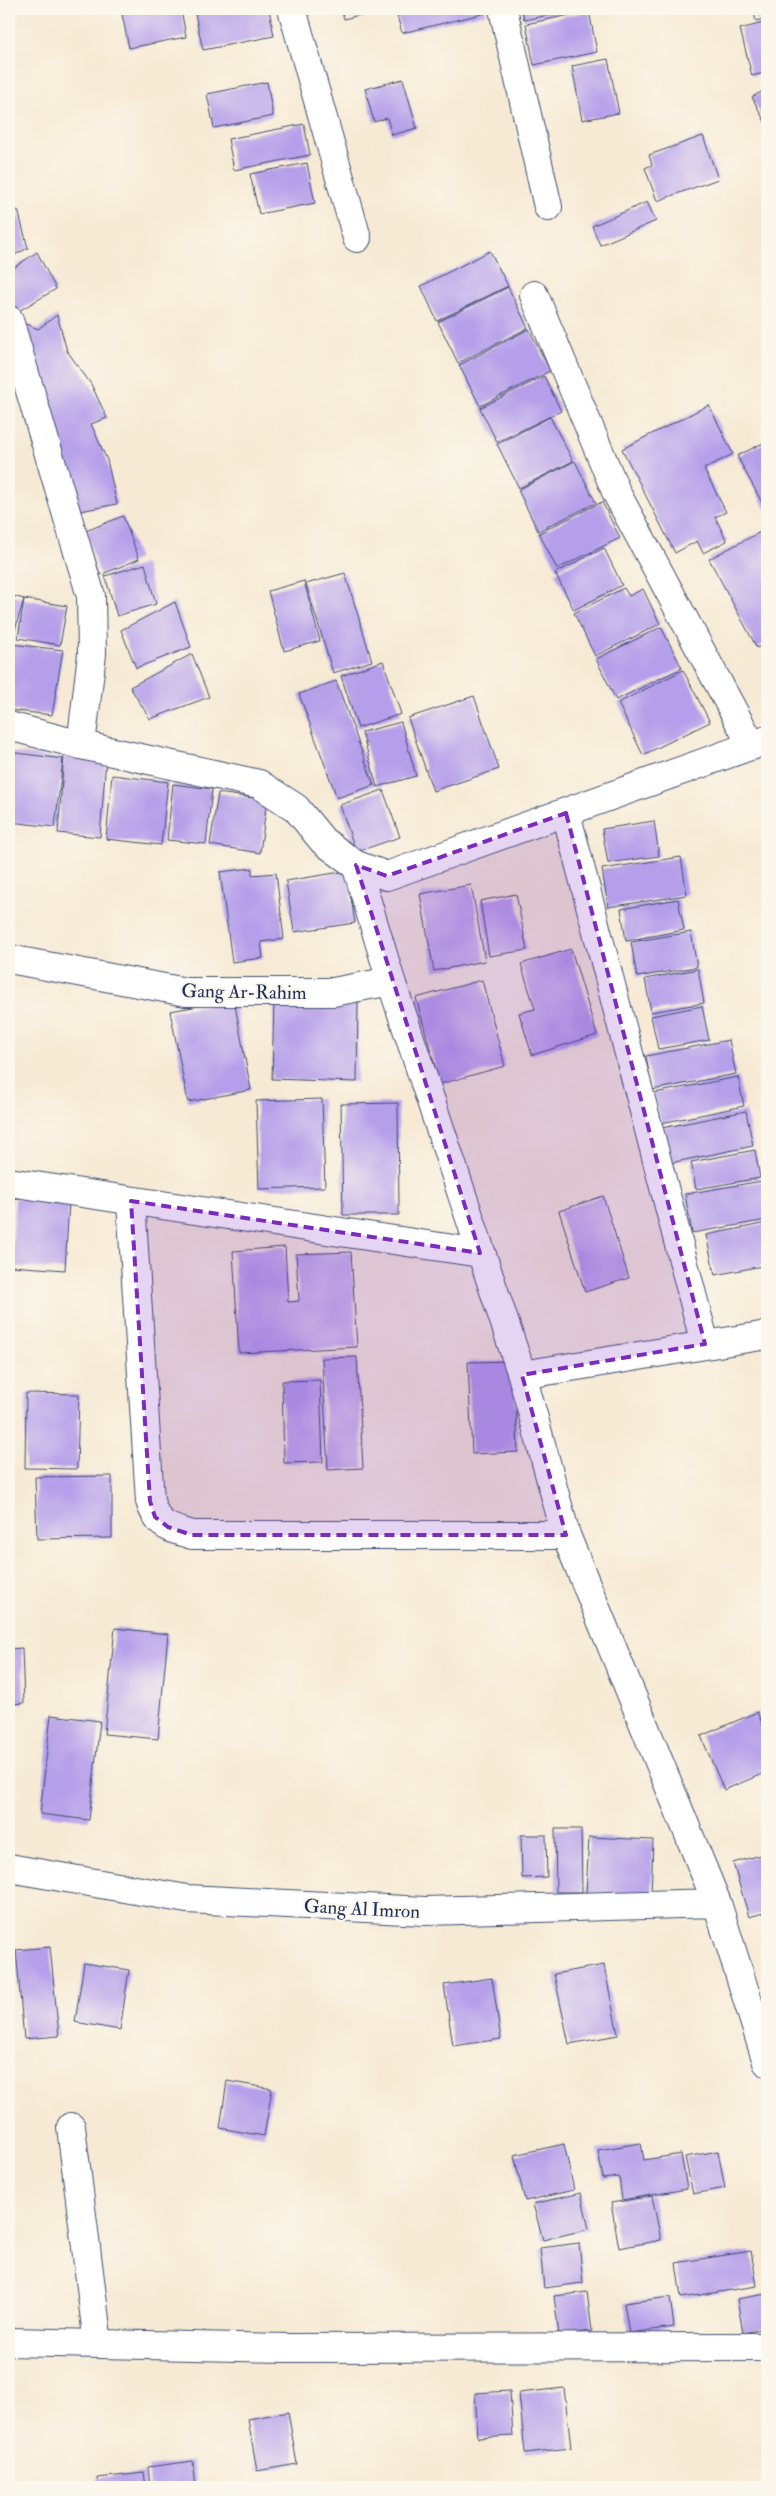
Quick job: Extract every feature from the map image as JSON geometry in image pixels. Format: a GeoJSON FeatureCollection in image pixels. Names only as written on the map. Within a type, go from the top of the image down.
{"type":"FeatureCollection","features":[{"type":"Feature","properties":{"kind":"street"},"geometry":{"type":"LineString","coordinates":[[292,9],[357,238]]}},
{"type":"Feature","properties":{"kind":"street"},"geometry":{"type":"LineString","coordinates":[[502,9],[548,207]]}},
{"type":"Feature","properties":{"kind":"street"},"geometry":{"type":"LineString","coordinates":[[9,726],[81,745],[259,784],[296,808],[324,841],[356,865],[386,876],[446,853],[566,813],[760,743],[618,494],[534,295]]}},
{"type":"Feature","properties":{"kind":"street"},"geometry":{"type":"LineString","coordinates":[[9,320],[91,596],[92,654],[81,745]]}},
{"type":"Feature","properties":{"kind":"street"},"geometry":{"type":"LineString","coordinates":[[566,813],[705,1344]]}},
{"type":"Feature","properties":{"kind":"street"},"geometry":{"type":"LineString","coordinates":[[356,865],[391,981],[522,1375],[566,1535],[717,1903],[767,2062]]}},
{"type":"Feature","properties":{"kind":"street","name":"Gang Ar-Rahim"},"geometry":{"type":"LineString","coordinates":[[9,959],[186,992],[333,992],[391,981]]}},
{"type":"Feature","properties":{"kind":"street"},"geometry":{"type":"LineString","coordinates":[[9,1182],[480,1253]]}},
{"type":"Feature","properties":{"kind":"street"},"geometry":{"type":"LineString","coordinates":[[131,1201],[150,1501],[155,1517],[168,1527],[192,1535],[566,1535]]}},
{"type":"Feature","properties":{"kind":"street"},"geometry":{"type":"LineString","coordinates":[[522,1375],[767,1335]]}},
{"type":"Feature","properties":{"kind":"street","name":"Gang Al Imron"},"geometry":{"type":"LineString","coordinates":[[9,1868],[197,1900],[426,1911],[717,1903]]}},
{"type":"Feature","properties":{"kind":"street"},"geometry":{"type":"LineString","coordinates":[[71,2127],[98,2344]]}},
{"type":"Feature","properties":{"kind":"street"},"geometry":{"type":"LineString","coordinates":[[9,2342],[288,2348],[767,2347]]}},
{"type":"Feature","properties":{"kind":"highlighted area"},"geometry":{"type":"Polygon","coordinates":[[[566,813],[705,1344],[522,1375],[566,1535],[192,1535],[168,1527],[155,1517],[150,1501],[131,1201],[480,1253],[356,865],[387,876],[566,813]]]}},
{"type":"Feature","properties":{"kind":"building"},"geometry":{"type":"Polygon","coordinates":[[[121,9],[181,9],[186,37],[129,48],[121,9]]]}},
{"type":"Feature","properties":{"kind":"building"},"geometry":{"type":"Polygon","coordinates":[[[194,9],[269,9],[274,36],[203,50],[194,9]]]}},
{"type":"Feature","properties":{"kind":"building"},"geometry":{"type":"Polygon","coordinates":[[[341,9],[382,9],[344,19],[341,9]]]}},
{"type":"Feature","properties":{"kind":"building"},"geometry":{"type":"Polygon","coordinates":[[[395,9],[485,9],[486,13],[402,33],[395,9]]]}},
{"type":"Feature","properties":{"kind":"building"},"geometry":{"type":"Polygon","coordinates":[[[522,9],[574,9],[574,10],[524,20],[522,9]]]}},
{"type":"Feature","properties":{"kind":"building"},"geometry":{"type":"Polygon","coordinates":[[[753,9],[767,9],[767,18],[756,21],[753,9]]]}},
{"type":"Feature","properties":{"kind":"building"},"geometry":{"type":"Polygon","coordinates":[[[589,11],[597,52],[534,65],[526,24],[589,11]]]}},
{"type":"Feature","properties":{"kind":"building"},"geometry":{"type":"Polygon","coordinates":[[[767,22],[767,72],[752,76],[740,29],[767,22]]]}},
{"type":"Feature","properties":{"kind":"building"},"geometry":{"type":"Polygon","coordinates":[[[608,59],[619,113],[582,120],[572,66],[608,59]]]}},
{"type":"Feature","properties":{"kind":"building"},"geometry":{"type":"Polygon","coordinates":[[[403,79],[417,128],[392,135],[387,118],[374,122],[365,89],[403,79]]]}},
{"type":"Feature","properties":{"kind":"building"},"geometry":{"type":"Polygon","coordinates":[[[267,82],[273,116],[214,128],[207,94],[267,82]]]}},
{"type":"Feature","properties":{"kind":"building"},"geometry":{"type":"Polygon","coordinates":[[[767,89],[767,126],[752,97],[767,89]]]}},
{"type":"Feature","properties":{"kind":"building"},"geometry":{"type":"Polygon","coordinates":[[[304,124],[310,155],[234,170],[228,139],[304,124]]]}},
{"type":"Feature","properties":{"kind":"building"},"geometry":{"type":"Polygon","coordinates":[[[703,136],[718,179],[657,201],[645,168],[652,165],[649,155],[703,136]]]}},
{"type":"Feature","properties":{"kind":"building"},"geometry":{"type":"Polygon","coordinates":[[[307,163],[315,203],[259,214],[250,174],[307,163]]]}},
{"type":"Feature","properties":{"kind":"building"},"geometry":{"type":"Polygon","coordinates":[[[647,202],[656,221],[600,245],[592,226],[647,202]]]}},
{"type":"Feature","properties":{"kind":"building"},"geometry":{"type":"Polygon","coordinates":[[[18,210],[28,248],[9,258],[9,215],[18,210]]]}},
{"type":"Feature","properties":{"kind":"building"},"geometry":{"type":"Polygon","coordinates":[[[490,251],[508,286],[437,321],[421,286],[490,251]]]}},
{"type":"Feature","properties":{"kind":"building"},"geometry":{"type":"Polygon","coordinates":[[[37,252],[56,289],[17,312],[9,294],[9,271],[37,252]]]}},
{"type":"Feature","properties":{"kind":"building"},"geometry":{"type":"Polygon","coordinates":[[[508,287],[528,328],[458,363],[438,322],[508,287]]]}},
{"type":"Feature","properties":{"kind":"building"},"geometry":{"type":"Polygon","coordinates":[[[57,315],[67,351],[91,384],[107,418],[91,424],[107,460],[117,504],[75,512],[13,334],[27,324],[38,329],[57,315]]]}},
{"type":"Feature","properties":{"kind":"building"},"geometry":{"type":"Polygon","coordinates":[[[529,329],[550,371],[480,406],[459,365],[529,329]]]}},
{"type":"Feature","properties":{"kind":"building"},"geometry":{"type":"Polygon","coordinates":[[[544,376],[561,411],[497,442],[480,408],[544,376]]]}},
{"type":"Feature","properties":{"kind":"building"},"geometry":{"type":"Polygon","coordinates":[[[709,405],[733,454],[704,469],[726,512],[715,517],[727,541],[703,553],[697,541],[675,553],[622,449],[709,405]]]}},
{"type":"Feature","properties":{"kind":"building"},"geometry":{"type":"Polygon","coordinates":[[[550,417],[573,461],[519,488],[497,444],[550,417]]]}},
{"type":"Feature","properties":{"kind":"building"},"geometry":{"type":"Polygon","coordinates":[[[767,441],[767,512],[737,456],[767,441]]]}},
{"type":"Feature","properties":{"kind":"building"},"geometry":{"type":"Polygon","coordinates":[[[575,461],[596,503],[538,531],[518,490],[575,461]]]}},
{"type":"Feature","properties":{"kind":"building"},"geometry":{"type":"Polygon","coordinates":[[[602,502],[620,538],[557,569],[539,533],[602,502]]]}},
{"type":"Feature","properties":{"kind":"building"},"geometry":{"type":"Polygon","coordinates":[[[123,516],[139,559],[100,575],[86,531],[123,516]]]}},
{"type":"Feature","properties":{"kind":"building"},"geometry":{"type":"Polygon","coordinates":[[[764,530],[767,537],[767,642],[757,648],[709,559],[764,530]]]}},
{"type":"Feature","properties":{"kind":"building"},"geometry":{"type":"Polygon","coordinates":[[[604,548],[622,585],[574,610],[555,573],[604,548]]]}},
{"type":"Feature","properties":{"kind":"building"},"geometry":{"type":"Polygon","coordinates":[[[145,564],[156,604],[117,616],[105,576],[145,564]]]}},
{"type":"Feature","properties":{"kind":"building"},"geometry":{"type":"Polygon","coordinates":[[[345,573],[372,661],[333,673],[306,584],[345,573]]]}},
{"type":"Feature","properties":{"kind":"building"},"geometry":{"type":"Polygon","coordinates":[[[304,581],[320,641],[284,651],[268,591],[304,581]]]}},
{"type":"Feature","properties":{"kind":"building"},"geometry":{"type":"Polygon","coordinates":[[[624,588],[629,596],[643,589],[660,624],[595,656],[574,613],[624,588]]]}},
{"type":"Feature","properties":{"kind":"building"},"geometry":{"type":"Polygon","coordinates":[[[9,595],[24,599],[11,644],[9,644],[9,595]]]}},
{"type":"Feature","properties":{"kind":"building"},"geometry":{"type":"Polygon","coordinates":[[[24,599],[67,606],[60,645],[18,638],[24,599]]]}},
{"type":"Feature","properties":{"kind":"building"},"geometry":{"type":"Polygon","coordinates":[[[175,602],[191,647],[136,668],[121,630],[175,602]]]}},
{"type":"Feature","properties":{"kind":"building"},"geometry":{"type":"Polygon","coordinates":[[[661,627],[682,668],[616,700],[596,659],[661,627]]]}},
{"type":"Feature","properties":{"kind":"building"},"geometry":{"type":"Polygon","coordinates":[[[11,644],[63,650],[52,715],[9,710],[11,644]]]}},
{"type":"Feature","properties":{"kind":"building"},"geometry":{"type":"Polygon","coordinates":[[[192,654],[209,697],[150,719],[130,687],[192,654]]]}},
{"type":"Feature","properties":{"kind":"building"},"geometry":{"type":"Polygon","coordinates":[[[383,661],[401,714],[358,728],[341,676],[383,661]]]}},
{"type":"Feature","properties":{"kind":"building"},"geometry":{"type":"Polygon","coordinates":[[[683,670],[710,722],[643,755],[618,703],[683,670]]]}},
{"type":"Feature","properties":{"kind":"building"},"geometry":{"type":"Polygon","coordinates":[[[336,681],[374,785],[337,798],[299,694],[336,681]]]}},
{"type":"Feature","properties":{"kind":"building"},"geometry":{"type":"Polygon","coordinates":[[[474,696],[499,769],[433,791],[408,718],[474,696]]]}},
{"type":"Feature","properties":{"kind":"building"},"geometry":{"type":"Polygon","coordinates":[[[401,722],[416,776],[377,787],[362,732],[401,722]]]}},
{"type":"Feature","properties":{"kind":"building"},"geometry":{"type":"Polygon","coordinates":[[[9,752],[63,759],[55,827],[9,822],[9,752]]]}},
{"type":"Feature","properties":{"kind":"building"},"geometry":{"type":"Polygon","coordinates":[[[64,755],[106,759],[100,837],[58,833],[64,755]]]}},
{"type":"Feature","properties":{"kind":"building"},"geometry":{"type":"Polygon","coordinates":[[[112,775],[168,782],[161,845],[106,839],[112,775]]]}},
{"type":"Feature","properties":{"kind":"building"},"geometry":{"type":"Polygon","coordinates":[[[173,784],[212,789],[206,844],[167,840],[173,784]]]}},
{"type":"Feature","properties":{"kind":"building"},"geometry":{"type":"Polygon","coordinates":[[[383,790],[400,837],[356,852],[340,805],[383,790]]]}},
{"type":"Feature","properties":{"kind":"building"},"geometry":{"type":"Polygon","coordinates":[[[218,793],[267,800],[260,853],[210,845],[218,793]]]}},
{"type":"Feature","properties":{"kind":"building"},"geometry":{"type":"Polygon","coordinates":[[[654,821],[659,856],[608,863],[602,829],[654,821]]]}},
{"type":"Feature","properties":{"kind":"building"},"geometry":{"type":"Polygon","coordinates":[[[681,857],[687,895],[608,907],[602,869],[681,857]]]}},
{"type":"Feature","properties":{"kind":"building"},"geometry":{"type":"Polygon","coordinates":[[[252,868],[252,875],[276,873],[284,939],[261,942],[263,958],[232,962],[220,872],[252,868]]]}},
{"type":"Feature","properties":{"kind":"building"},"geometry":{"type":"Polygon","coordinates":[[[347,871],[355,923],[294,932],[286,881],[347,871]]]}},
{"type":"Feature","properties":{"kind":"building"},"geometry":{"type":"Polygon","coordinates":[[[471,885],[485,961],[434,971],[420,894],[471,885]]]}},
{"type":"Feature","properties":{"kind":"building"},"geometry":{"type":"Polygon","coordinates":[[[516,894],[527,950],[489,956],[480,901],[516,894]]]}},
{"type":"Feature","properties":{"kind":"building"},"geometry":{"type":"Polygon","coordinates":[[[678,899],[684,930],[626,941],[621,909],[678,899]]]}},
{"type":"Feature","properties":{"kind":"building"},"geometry":{"type":"Polygon","coordinates":[[[691,932],[697,967],[637,977],[631,942],[691,932]]]}},
{"type":"Feature","properties":{"kind":"building"},"geometry":{"type":"Polygon","coordinates":[[[571,949],[597,1035],[532,1055],[519,1013],[535,1009],[521,964],[571,949]]]}},
{"type":"Feature","properties":{"kind":"building"},"geometry":{"type":"Polygon","coordinates":[[[698,969],[704,1003],[651,1012],[645,979],[698,969]]]}},
{"type":"Feature","properties":{"kind":"building"},"geometry":{"type":"Polygon","coordinates":[[[482,980],[505,1066],[440,1084],[416,998],[482,980]]]}},
{"type":"Feature","properties":{"kind":"building"},"geometry":{"type":"Polygon","coordinates":[[[274,999],[358,1001],[357,1082],[272,1079],[274,999]]]}},
{"type":"Feature","properties":{"kind":"building"},"geometry":{"type":"Polygon","coordinates":[[[234,1000],[251,1090],[188,1102],[170,1011],[234,1000]]]}},
{"type":"Feature","properties":{"kind":"building"},"geometry":{"type":"Polygon","coordinates":[[[702,1006],[709,1040],[658,1049],[651,1016],[702,1006]]]}},
{"type":"Feature","properties":{"kind":"building"},"geometry":{"type":"Polygon","coordinates":[[[729,1040],[736,1074],[652,1090],[646,1056],[729,1040]]]}},
{"type":"Feature","properties":{"kind":"building"},"geometry":{"type":"Polygon","coordinates":[[[738,1077],[744,1106],[661,1123],[654,1093],[738,1077]]]}},
{"type":"Feature","properties":{"kind":"building"},"geometry":{"type":"Polygon","coordinates":[[[322,1099],[325,1187],[259,1189],[256,1101],[322,1099]]]}},
{"type":"Feature","properties":{"kind":"building"},"geometry":{"type":"Polygon","coordinates":[[[398,1103],[399,1215],[343,1215],[341,1104],[398,1103]]]}},
{"type":"Feature","properties":{"kind":"building"},"geometry":{"type":"Polygon","coordinates":[[[746,1111],[753,1146],[670,1163],[662,1128],[746,1111]]]}},
{"type":"Feature","properties":{"kind":"building"},"geometry":{"type":"Polygon","coordinates":[[[755,1150],[760,1178],[696,1189],[691,1162],[755,1150]]]}},
{"type":"Feature","properties":{"kind":"building"},"geometry":{"type":"Polygon","coordinates":[[[762,1181],[767,1220],[692,1233],[685,1194],[762,1181]]]}},
{"type":"Feature","properties":{"kind":"building"},"geometry":{"type":"Polygon","coordinates":[[[603,1196],[629,1278],[585,1292],[559,1211],[603,1196]]]}},
{"type":"Feature","properties":{"kind":"building"},"geometry":{"type":"Polygon","coordinates":[[[15,1198],[69,1201],[65,1270],[11,1266],[15,1198]]]}},
{"type":"Feature","properties":{"kind":"building"},"geometry":{"type":"Polygon","coordinates":[[[767,1223],[767,1265],[715,1275],[706,1235],[767,1223]]]}},
{"type":"Feature","properties":{"kind":"building"},"geometry":{"type":"Polygon","coordinates":[[[285,1247],[288,1302],[299,1301],[296,1254],[351,1252],[357,1347],[239,1353],[233,1251],[285,1247]]]}},
{"type":"Feature","properties":{"kind":"building"},"geometry":{"type":"Polygon","coordinates":[[[357,1357],[363,1468],[328,1470],[322,1358],[357,1357]]]}},
{"type":"Feature","properties":{"kind":"building"},"geometry":{"type":"Polygon","coordinates":[[[514,1361],[518,1452],[472,1454],[468,1362],[514,1361]]]}},
{"type":"Feature","properties":{"kind":"building"},"geometry":{"type":"Polygon","coordinates":[[[320,1380],[323,1462],[284,1463],[282,1381],[320,1380]]]}},
{"type":"Feature","properties":{"kind":"building"},"geometry":{"type":"Polygon","coordinates":[[[26,1393],[79,1394],[77,1469],[25,1468],[26,1393]]]}},
{"type":"Feature","properties":{"kind":"building"},"geometry":{"type":"Polygon","coordinates":[[[112,1476],[112,1538],[37,1539],[35,1477],[112,1476]]]}},
{"type":"Feature","properties":{"kind":"building"},"geometry":{"type":"Polygon","coordinates":[[[115,1628],[168,1634],[158,1739],[104,1734],[115,1628]]]}},
{"type":"Feature","properties":{"kind":"building"},"geometry":{"type":"Polygon","coordinates":[[[22,1648],[24,1703],[9,1704],[9,1649],[22,1648]]]}},
{"type":"Feature","properties":{"kind":"building"},"geometry":{"type":"Polygon","coordinates":[[[757,1712],[767,1735],[767,1772],[724,1790],[701,1736],[757,1712]]]}},
{"type":"Feature","properties":{"kind":"building"},"geometry":{"type":"Polygon","coordinates":[[[51,1715],[100,1721],[89,1820],[40,1814],[51,1715]]]}},
{"type":"Feature","properties":{"kind":"building"},"geometry":{"type":"Polygon","coordinates":[[[555,1829],[581,1829],[582,1892],[556,1892],[555,1829]]]}},
{"type":"Feature","properties":{"kind":"building"},"geometry":{"type":"Polygon","coordinates":[[[521,1835],[546,1835],[547,1877],[522,1878],[521,1835]]]}},
{"type":"Feature","properties":{"kind":"building"},"geometry":{"type":"Polygon","coordinates":[[[589,1837],[653,1840],[651,1896],[586,1893],[589,1837]]]}},
{"type":"Feature","properties":{"kind":"building"},"geometry":{"type":"Polygon","coordinates":[[[767,1853],[767,1912],[749,1917],[733,1863],[767,1853]]]}},
{"type":"Feature","properties":{"kind":"building"},"geometry":{"type":"Polygon","coordinates":[[[50,1947],[59,2036],[24,2039],[16,1950],[50,1947]]]}},
{"type":"Feature","properties":{"kind":"building"},"geometry":{"type":"Polygon","coordinates":[[[84,1963],[129,1970],[120,2030],[75,2022],[84,1963]]]}},
{"type":"Feature","properties":{"kind":"building"},"geometry":{"type":"Polygon","coordinates":[[[604,1965],[618,2035],[569,2044],[554,1974],[604,1965]]]}},
{"type":"Feature","properties":{"kind":"building"},"geometry":{"type":"Polygon","coordinates":[[[492,1978],[501,2039],[453,2046],[444,1985],[492,1978]]]}},
{"type":"Feature","properties":{"kind":"building"},"geometry":{"type":"Polygon","coordinates":[[[227,2081],[272,2089],[264,2136],[220,2128],[227,2081]]]}},
{"type":"Feature","properties":{"kind":"building"},"geometry":{"type":"Polygon","coordinates":[[[641,2143],[644,2160],[681,2154],[687,2189],[622,2200],[619,2177],[603,2179],[598,2150],[641,2143]]]}},
{"type":"Feature","properties":{"kind":"building"},"geometry":{"type":"Polygon","coordinates":[[[564,2144],[574,2190],[525,2201],[514,2155],[564,2144]]]}},
{"type":"Feature","properties":{"kind":"building"},"geometry":{"type":"Polygon","coordinates":[[[718,2151],[725,2188],[693,2194],[685,2157],[718,2151]]]}},
{"type":"Feature","properties":{"kind":"building"},"geometry":{"type":"Polygon","coordinates":[[[581,2193],[589,2229],[543,2240],[533,2204],[581,2193]]]}},
{"type":"Feature","properties":{"kind":"building"},"geometry":{"type":"Polygon","coordinates":[[[652,2196],[661,2240],[619,2248],[611,2203],[652,2196]]]}},
{"type":"Feature","properties":{"kind":"building"},"geometry":{"type":"Polygon","coordinates":[[[579,2243],[583,2283],[544,2288],[540,2248],[579,2243]]]}},
{"type":"Feature","properties":{"kind":"building"},"geometry":{"type":"Polygon","coordinates":[[[751,2251],[757,2286],[681,2298],[676,2263],[751,2251]]]}},
{"type":"Feature","properties":{"kind":"building"},"geometry":{"type":"Polygon","coordinates":[[[587,2292],[592,2331],[559,2335],[554,2296],[587,2292]]]}},
{"type":"Feature","properties":{"kind":"building"},"geometry":{"type":"Polygon","coordinates":[[[766,2294],[767,2328],[743,2333],[737,2299],[766,2294]]]}},
{"type":"Feature","properties":{"kind":"building"},"geometry":{"type":"Polygon","coordinates":[[[670,2297],[674,2327],[629,2333],[624,2303],[670,2297]]]}},
{"type":"Feature","properties":{"kind":"building"},"geometry":{"type":"Polygon","coordinates":[[[564,2388],[571,2448],[525,2453],[519,2393],[564,2388]]]}},
{"type":"Feature","properties":{"kind":"building"},"geometry":{"type":"Polygon","coordinates":[[[510,2391],[513,2436],[478,2438],[475,2393],[510,2391]]]}},
{"type":"Feature","properties":{"kind":"building"},"geometry":{"type":"Polygon","coordinates":[[[288,2412],[297,2464],[257,2471],[248,2419],[288,2412]]]}},
{"type":"Feature","properties":{"kind":"building"},"geometry":{"type":"Polygon","coordinates":[[[193,2461],[196,2487],[150,2487],[148,2467],[193,2461]]]}},
{"type":"Feature","properties":{"kind":"building"},"geometry":{"type":"Polygon","coordinates":[[[144,2473],[146,2487],[98,2487],[97,2478],[144,2473]]]}},
{"type":"Feature","properties":{"kind":"building"},"geometry":{"type":"Polygon","coordinates":[[[518,2483],[518,2487],[470,2487],[470,2486],[518,2483]]]}}]}
